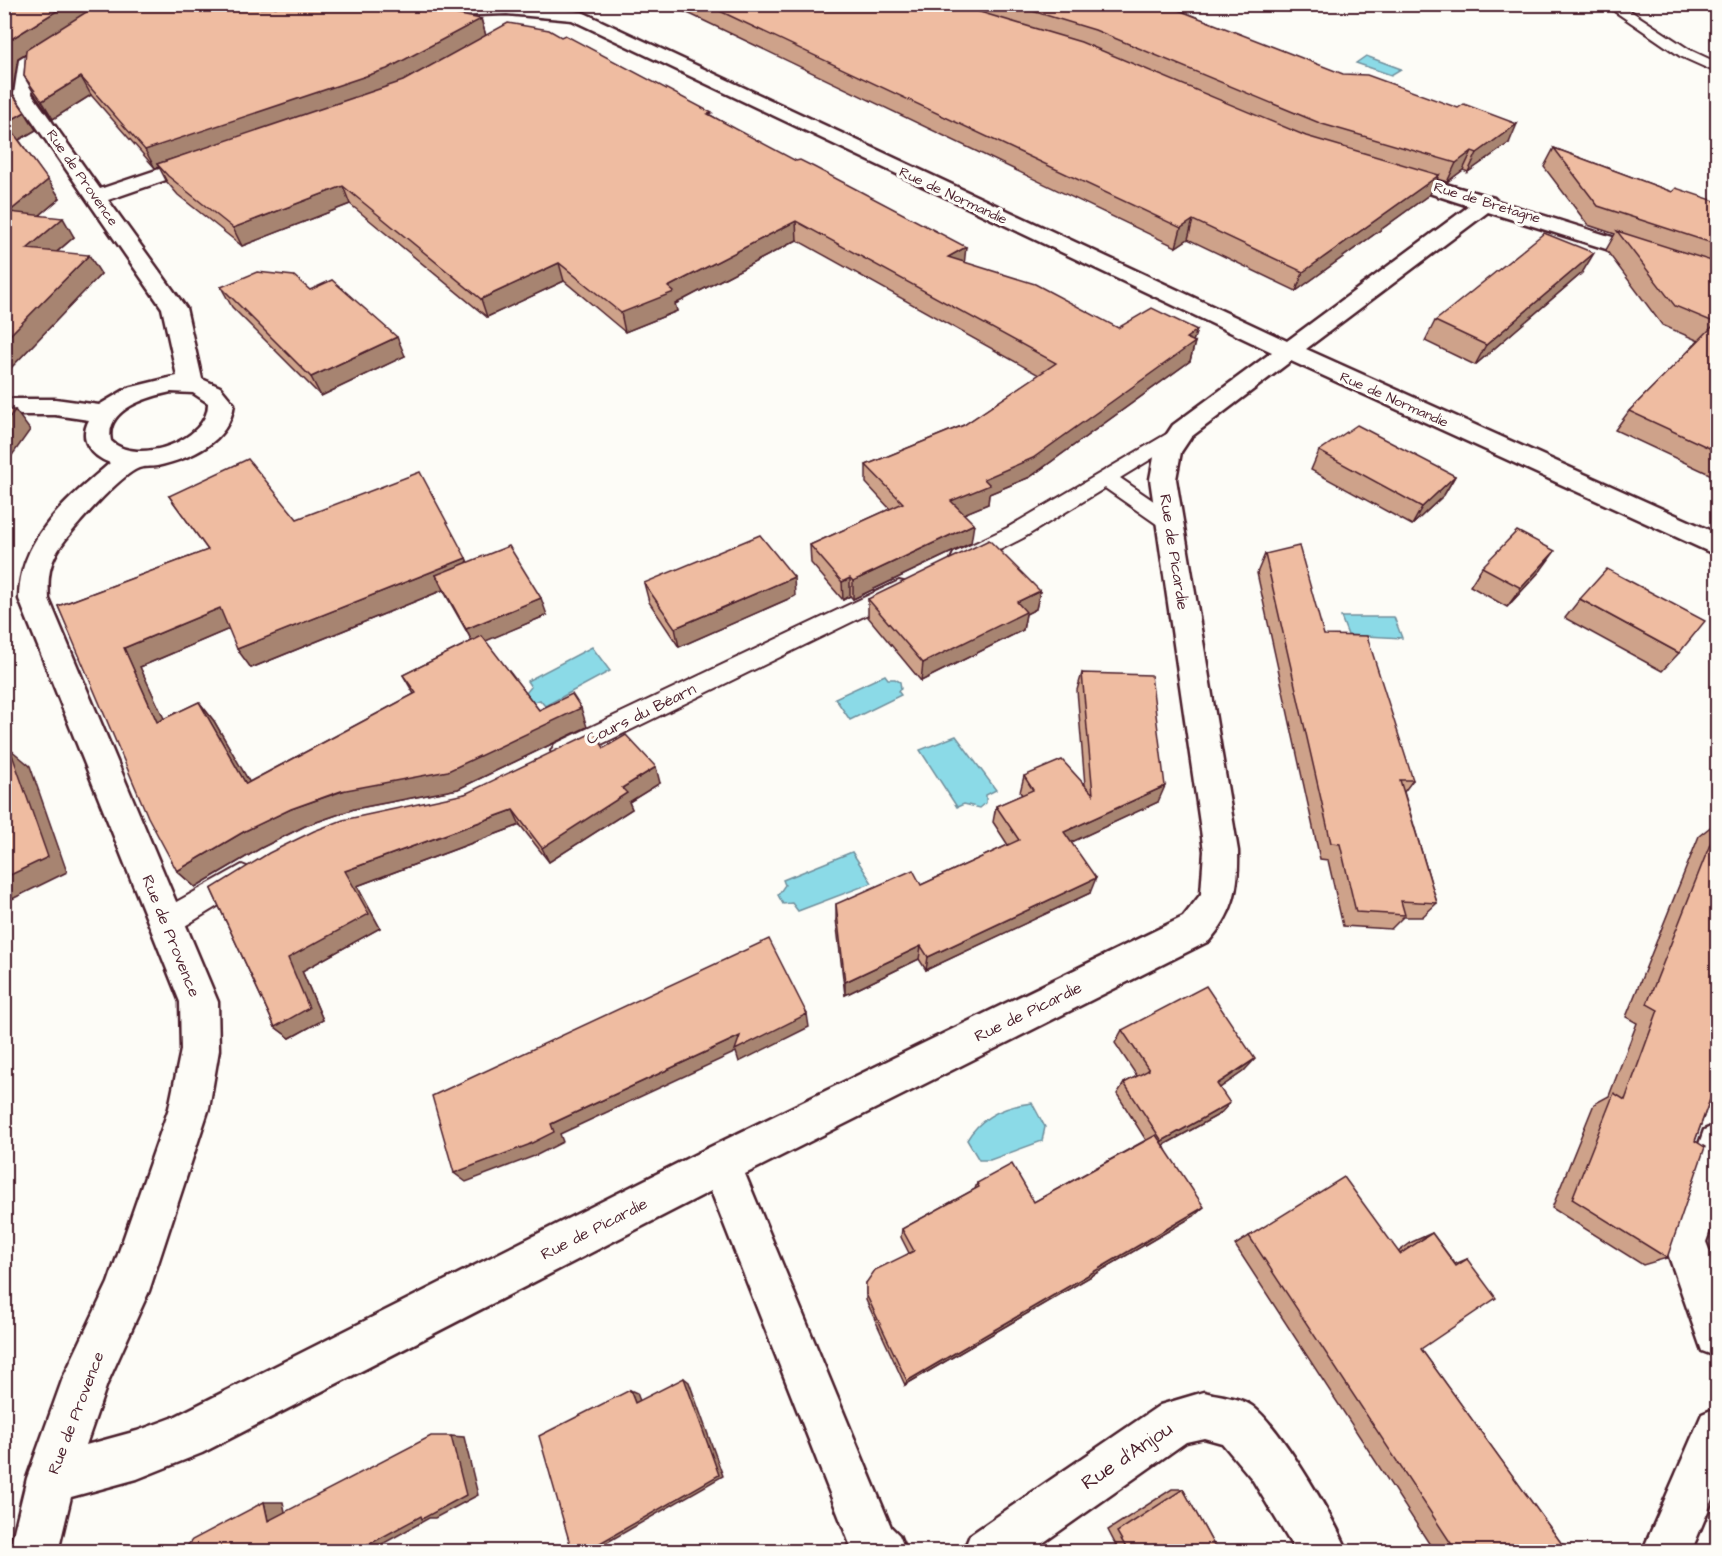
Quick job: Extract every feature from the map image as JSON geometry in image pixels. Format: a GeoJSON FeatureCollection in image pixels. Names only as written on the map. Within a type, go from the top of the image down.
{"type":"FeatureCollection","features":[{"type":"Feature","properties":{"kind":"street","name":"Rue de Normandie"},"geometry":{"type":"LineString","coordinates":[[372,14],[555,7],[1287,351],[1718,546]]}},
{"type":"Feature","properties":{"kind":"street"},"geometry":{"type":"LineString","coordinates":[[516,26],[555,7]]}},
{"type":"Feature","properties":{"kind":"street","name":"Rue de Provence"},"geometry":{"type":"LineString","coordinates":[[111,9],[25,64],[23,94],[174,308],[191,384]]}},
{"type":"Feature","properties":{"kind":"street"},"geometry":{"type":"LineString","coordinates":[[96,197],[220,154]]}},
{"type":"Feature","properties":{"kind":"street","name":"Rue de Bretagne"},"geometry":{"type":"LineString","coordinates":[[1375,169],[1487,202],[1718,277]]}},
{"type":"Feature","properties":{"kind":"street","name":"Rue de Picardie"},"geometry":{"type":"LineString","coordinates":[[51,1478],[137,1455],[185,1436],[721,1164],[1196,929],[1214,911],[1221,889],[1221,851],[1163,479],[1168,452],[1182,431],[1487,202]]}},
{"type":"Feature","properties":{"kind":"street"},"geometry":{"type":"LineString","coordinates":[[171,384],[191,384],[216,394],[221,404],[218,420],[207,433],[191,445],[154,458],[132,459],[111,454],[100,446],[97,440],[98,428],[105,414],[123,400],[141,391],[171,384]]}},
{"type":"Feature","properties":{"kind":"street"},"geometry":{"type":"LineString","coordinates":[[4,407],[55,407],[105,414]]}},
{"type":"Feature","properties":{"kind":"street","name":"Rue de Provence"},"geometry":{"type":"LineString","coordinates":[[33,1551],[51,1478],[86,1378],[127,1291],[189,1108],[200,1050],[199,1002],[34,599],[35,571],[48,543],[88,498],[132,459]]}},
{"type":"Feature","properties":{"kind":"street"},"geometry":{"type":"LineString","coordinates":[[1718,1144],[1685,1242],[1718,1335]]}},
{"type":"Feature","properties":{"kind":"street"},"geometry":{"type":"LineString","coordinates":[[721,1164],[874,1544],[882,1551]]}},
{"type":"Feature","properties":{"kind":"street","name":"Rue d'Anjou"},"geometry":{"type":"LineString","coordinates":[[987,1551],[1176,1421],[1204,1415],[1236,1423],[1269,1462],[1323,1551]]}},
{"type":"Feature","properties":{"kind":"street"},"geometry":{"type":"LineString","coordinates":[[1666,1551],[1718,1430]]}},
{"type":"Feature","properties":{"kind":"lane"},"geometry":{"type":"LineString","coordinates":[[1610,4],[1685,54],[1718,69]]}},
{"type":"Feature","properties":{"kind":"lane","name":"Cours du Béarn"},"geometry":{"type":"LineString","coordinates":[[538,764],[1016,533],[1182,431]]}},
{"type":"Feature","properties":{"kind":"lane"},"geometry":{"type":"LineString","coordinates":[[1105,478],[1170,522]]}},
{"type":"Feature","properties":{"kind":"lane"},"geometry":{"type":"LineString","coordinates":[[165,922],[262,866]]}},
{"type":"Feature","properties":{"kind":"water"},"geometry":{"type":"Polygon","coordinates":[[[1366,56],[1401,69],[1391,75],[1356,63],[1366,56]]]}},
{"type":"Feature","properties":{"kind":"water"},"geometry":{"type":"Polygon","coordinates":[[[1341,617],[1394,617],[1402,638],[1348,635],[1341,617]]]}},
{"type":"Feature","properties":{"kind":"water"},"geometry":{"type":"Polygon","coordinates":[[[592,647],[610,671],[545,706],[540,700],[532,703],[526,693],[531,687],[527,681],[592,647]]]}},
{"type":"Feature","properties":{"kind":"water"},"geometry":{"type":"Polygon","coordinates":[[[885,675],[888,679],[900,682],[901,689],[898,691],[901,695],[850,720],[835,698],[885,675]]]}},
{"type":"Feature","properties":{"kind":"water"},"geometry":{"type":"Polygon","coordinates":[[[956,736],[996,790],[986,795],[986,803],[980,808],[964,804],[957,807],[920,750],[956,736]]]}},
{"type":"Feature","properties":{"kind":"water"},"geometry":{"type":"Polygon","coordinates":[[[852,852],[872,883],[798,911],[792,903],[783,904],[778,895],[785,885],[783,880],[852,852]]]}},
{"type":"Feature","properties":{"kind":"water"},"geometry":{"type":"Polygon","coordinates":[[[1032,1103],[1045,1127],[1042,1141],[990,1160],[979,1160],[967,1140],[979,1125],[1003,1110],[1032,1103]]]}},
{"type":"Feature","properties":{"kind":"building"},"geometry":{"type":"Polygon","coordinates":[[[4,4],[68,4],[8,41],[4,60],[4,4]]]}},
{"type":"Feature","properties":{"kind":"building"},"geometry":{"type":"Polygon","coordinates":[[[99,4],[218,4],[258,8],[401,4],[481,19],[387,69],[145,150],[81,77],[42,101],[24,76],[26,50],[99,4]]]}},
{"type":"Feature","properties":{"kind":"building"},"geometry":{"type":"Polygon","coordinates":[[[705,4],[953,4],[1081,42],[1306,136],[1439,175],[1303,272],[1193,220],[1181,228],[705,4]]]}},
{"type":"Feature","properties":{"kind":"building"},"geometry":{"type":"Polygon","coordinates":[[[1009,4],[1163,4],[1343,74],[1367,75],[1458,108],[1464,104],[1517,124],[1477,153],[1472,151],[1456,163],[1322,124],[1095,30],[1009,4]]]}},
{"type":"Feature","properties":{"kind":"building"},"geometry":{"type":"Polygon","coordinates":[[[508,23],[549,30],[561,37],[565,35],[712,113],[708,114],[796,161],[800,160],[814,167],[966,247],[948,257],[1035,284],[1118,328],[1152,308],[1197,330],[1186,338],[1195,342],[1033,458],[984,479],[990,485],[951,501],[974,524],[853,581],[850,578],[842,582],[810,545],[903,503],[866,465],[964,425],[1056,363],[796,221],[668,287],[674,292],[621,313],[559,263],[481,299],[343,186],[233,228],[168,176],[157,164],[403,81],[508,23]]]}},
{"type":"Feature","properties":{"kind":"building"},"geometry":{"type":"Polygon","coordinates":[[[4,82],[25,112],[6,123],[48,180],[9,212],[63,218],[27,249],[89,255],[4,341],[4,82]]]}},
{"type":"Feature","properties":{"kind":"building"},"geometry":{"type":"Polygon","coordinates":[[[1554,148],[1672,192],[1676,188],[1718,202],[1718,245],[1598,206],[1554,148]]]}},
{"type":"Feature","properties":{"kind":"building"},"geometry":{"type":"Polygon","coordinates":[[[1617,231],[1718,263],[1718,452],[1629,411],[1716,323],[1675,306],[1617,231]]]}},
{"type":"Feature","properties":{"kind":"building"},"geometry":{"type":"Polygon","coordinates":[[[1544,233],[1594,253],[1486,345],[1435,321],[1544,233]]]}},
{"type":"Feature","properties":{"kind":"building"},"geometry":{"type":"Polygon","coordinates":[[[257,272],[294,276],[310,290],[332,280],[397,337],[311,377],[221,287],[257,272]]]}},
{"type":"Feature","properties":{"kind":"building"},"geometry":{"type":"Polygon","coordinates":[[[4,410],[15,410],[4,424],[4,410]]]}},
{"type":"Feature","properties":{"kind":"building"},"geometry":{"type":"Polygon","coordinates":[[[1357,425],[1455,476],[1422,507],[1319,451],[1357,425]]]}},
{"type":"Feature","properties":{"kind":"building"},"geometry":{"type":"Polygon","coordinates":[[[248,459],[297,519],[420,472],[466,558],[237,649],[220,608],[124,648],[157,722],[199,702],[246,784],[416,693],[403,675],[482,636],[539,710],[572,694],[581,708],[448,771],[341,791],[291,809],[245,831],[177,871],[148,817],[58,606],[208,550],[169,496],[248,459]]]}},
{"type":"Feature","properties":{"kind":"building"},"geometry":{"type":"Polygon","coordinates":[[[1517,531],[1555,551],[1521,588],[1482,567],[1517,531]]]}},
{"type":"Feature","properties":{"kind":"building"},"geometry":{"type":"Polygon","coordinates":[[[760,535],[794,577],[675,628],[644,583],[760,535]]]}},
{"type":"Feature","properties":{"kind":"building"},"geometry":{"type":"Polygon","coordinates":[[[989,540],[1040,591],[1017,602],[1026,612],[923,663],[868,599],[989,540]]]}},
{"type":"Feature","properties":{"kind":"building"},"geometry":{"type":"Polygon","coordinates":[[[509,546],[541,598],[466,629],[436,575],[509,546]]]}},
{"type":"Feature","properties":{"kind":"building"},"geometry":{"type":"Polygon","coordinates":[[[1299,546],[1324,635],[1367,636],[1413,780],[1400,780],[1437,903],[1401,901],[1405,915],[1356,912],[1340,844],[1331,843],[1265,554],[1299,546]]]}},
{"type":"Feature","properties":{"kind":"building"},"geometry":{"type":"Polygon","coordinates":[[[1607,569],[1705,621],[1679,653],[1580,599],[1607,569]]]}},
{"type":"Feature","properties":{"kind":"building"},"geometry":{"type":"Polygon","coordinates":[[[1082,673],[1151,675],[1165,786],[1064,832],[1096,878],[928,957],[921,946],[845,982],[836,904],[913,870],[921,885],[1019,840],[996,806],[1033,790],[1024,776],[1062,760],[1093,794],[1082,673]]]}},
{"type":"Feature","properties":{"kind":"building"},"geometry":{"type":"Polygon","coordinates":[[[594,732],[604,748],[626,735],[656,767],[622,788],[627,793],[542,848],[513,810],[345,871],[369,914],[288,958],[309,1008],[275,1027],[211,889],[269,853],[314,831],[343,820],[465,794],[594,732]]]}},
{"type":"Feature","properties":{"kind":"building"},"geometry":{"type":"Polygon","coordinates":[[[10,749],[48,857],[4,878],[4,752],[10,749]]]}},
{"type":"Feature","properties":{"kind":"building"},"geometry":{"type":"Polygon","coordinates":[[[1718,824],[1718,1077],[1695,1141],[1705,1147],[1667,1258],[1572,1199],[1614,1093],[1625,1100],[1658,1010],[1647,1004],[1718,824]]]}},
{"type":"Feature","properties":{"kind":"building"},"geometry":{"type":"Polygon","coordinates":[[[769,939],[807,1014],[735,1050],[740,1036],[551,1124],[554,1132],[528,1145],[454,1173],[432,1096],[769,939]]]}},
{"type":"Feature","properties":{"kind":"building"},"geometry":{"type":"Polygon","coordinates":[[[1206,986],[1255,1059],[1217,1084],[1230,1103],[1162,1141],[1124,1083],[1149,1070],[1122,1030],[1206,986]]]}},
{"type":"Feature","properties":{"kind":"building"},"geometry":{"type":"Polygon","coordinates":[[[1156,1135],[1204,1207],[907,1381],[866,1294],[866,1283],[875,1270],[914,1251],[902,1229],[979,1187],[977,1183],[1012,1164],[1034,1202],[1156,1135]]]}},
{"type":"Feature","properties":{"kind":"building"},"geometry":{"type":"Polygon","coordinates":[[[1344,1177],[1400,1254],[1432,1233],[1456,1266],[1467,1259],[1496,1298],[1421,1349],[1567,1551],[1456,1551],[1249,1236],[1344,1177]]]}},
{"type":"Feature","properties":{"kind":"building"},"geometry":{"type":"Polygon","coordinates":[[[684,1378],[719,1475],[586,1551],[572,1551],[539,1436],[630,1390],[635,1403],[684,1378]]]}},
{"type":"Feature","properties":{"kind":"building"},"geometry":{"type":"Polygon","coordinates":[[[431,1436],[451,1436],[466,1495],[422,1519],[421,1516],[357,1551],[183,1551],[192,1540],[264,1502],[268,1521],[431,1436]]]}},
{"type":"Feature","properties":{"kind":"building"},"geometry":{"type":"Polygon","coordinates":[[[1183,1489],[1217,1551],[1128,1551],[1117,1532],[1183,1489]]]}}]}
